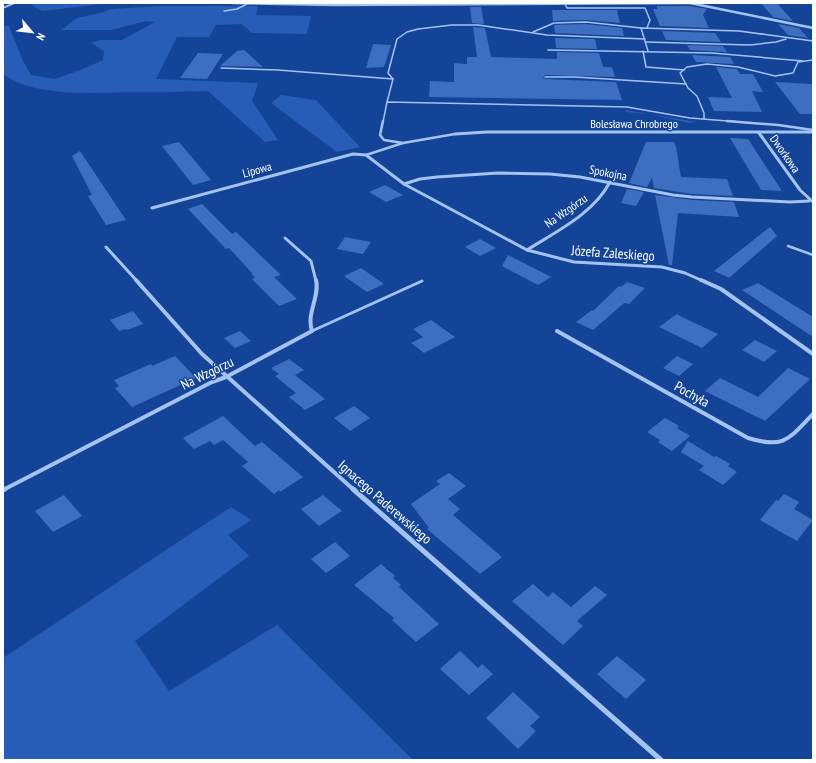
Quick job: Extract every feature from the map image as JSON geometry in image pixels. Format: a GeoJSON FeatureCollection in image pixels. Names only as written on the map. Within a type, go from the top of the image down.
{"type":"FeatureCollection","features":[{"type":"Feature","properties":{"kind":"street"},"geometry":{"type":"LineString","coordinates":[[3,8],[16,3]]}},
{"type":"Feature","properties":{"kind":"street"},"geometry":{"type":"LineString","coordinates":[[232,3],[691,3],[813,28]]}},
{"type":"Feature","properties":{"kind":"street","name":"Bolesława Chrobrego"},"geometry":{"type":"LineString","coordinates":[[455,134],[487,132],[759,133],[813,131]]}},
{"type":"Feature","properties":{"kind":"street","name":"Dworkowa"},"geometry":{"type":"LineString","coordinates":[[759,133],[800,190],[811,201]]}},
{"type":"Feature","properties":{"kind":"street","name":"Lipowa"},"geometry":{"type":"LineString","coordinates":[[152,208],[353,154],[366,155]]}},
{"type":"Feature","properties":{"kind":"street","name":"Józefa Zaleskiego"},"geometry":{"type":"LineString","coordinates":[[366,155],[404,184],[527,250],[574,262],[650,266],[685,273],[721,289],[813,354]]}},
{"type":"Feature","properties":{"kind":"street","name":"Spokojna"},"geometry":{"type":"LineString","coordinates":[[404,184],[420,179],[498,173],[550,174],[610,182],[692,197],[790,202],[811,201]]}},
{"type":"Feature","properties":{"kind":"street","name":"Na Wzgórzu"},"geometry":{"type":"LineString","coordinates":[[527,250],[588,210],[603,195],[610,182]]}},
{"type":"Feature","properties":{"kind":"street"},"geometry":{"type":"LineString","coordinates":[[285,238],[311,261],[317,286],[310,315],[310,325],[312,331]]}},
{"type":"Feature","properties":{"kind":"street","name":"Ignacego Paderewskiego"},"geometry":{"type":"LineString","coordinates":[[106,247],[202,354],[226,377],[661,760]]}},
{"type":"Feature","properties":{"kind":"street","name":"Na Wzgórzu"},"geometry":{"type":"LineString","coordinates":[[3,490],[212,382],[226,377],[312,331]]}},
{"type":"Feature","properties":{"kind":"street","name":"Pochyła"},"geometry":{"type":"LineString","coordinates":[[557,331],[748,438],[769,444],[784,441],[789,438],[813,414]]}},
{"type":"Feature","properties":{"kind":"lane"},"geometry":{"type":"LineString","coordinates":[[224,11],[237,9],[247,4]]}},
{"type":"Feature","properties":{"kind":"lane"},"geometry":{"type":"LineString","coordinates":[[565,4],[567,8],[645,8],[650,18],[650,24],[647,28]]}},
{"type":"Feature","properties":{"kind":"lane"},"geometry":{"type":"LineString","coordinates":[[532,32],[554,23],[586,22],[641,28],[739,31],[813,41]]}},
{"type":"Feature","properties":{"kind":"lane"},"geometry":{"type":"LineString","coordinates":[[393,79],[388,73],[395,45],[397,39],[407,32],[452,25],[472,25],[495,26],[547,35],[645,39]]}},
{"type":"Feature","properties":{"kind":"lane"},"geometry":{"type":"LineString","coordinates":[[641,28],[648,50]]}},
{"type":"Feature","properties":{"kind":"lane"},"geometry":{"type":"LineString","coordinates":[[646,42],[750,45],[776,42],[788,38]]}},
{"type":"Feature","properties":{"kind":"lane"},"geometry":{"type":"LineString","coordinates":[[548,50],[602,52],[648,50],[712,53],[803,61],[813,60]]}},
{"type":"Feature","properties":{"kind":"lane"},"geometry":{"type":"LineString","coordinates":[[643,51],[646,67],[684,70]]}},
{"type":"Feature","properties":{"kind":"lane"},"geometry":{"type":"LineString","coordinates":[[704,119],[704,113],[697,96],[688,88],[680,74],[686,68],[697,65],[730,66],[776,76],[786,76],[793,73],[798,62],[803,61]]}},
{"type":"Feature","properties":{"kind":"lane"},"geometry":{"type":"LineString","coordinates":[[221,68],[278,70],[393,79]]}},
{"type":"Feature","properties":{"kind":"lane"},"geometry":{"type":"LineString","coordinates":[[545,77],[575,77],[686,84]]}},
{"type":"Feature","properties":{"kind":"lane"},"geometry":{"type":"LineString","coordinates":[[393,79],[380,135],[384,140],[403,143]]}},
{"type":"Feature","properties":{"kind":"lane"},"geometry":{"type":"LineString","coordinates":[[387,102],[615,106],[637,108],[704,119],[778,125],[813,131]]}},
{"type":"Feature","properties":{"kind":"lane"},"geometry":{"type":"LineString","coordinates":[[366,155],[403,143],[455,134]]}},
{"type":"Feature","properties":{"kind":"lane"},"geometry":{"type":"LineString","coordinates":[[788,246],[813,255]]}},
{"type":"Feature","properties":{"kind":"lane","name":"Na Wzgórzu"},"geometry":{"type":"LineString","coordinates":[[312,331],[422,281]]}},
{"type":"Feature","properties":{"kind":"shaded area"},"geometry":{"type":"Polygon","coordinates":[[[29,3],[111,3],[42,11],[29,3]]]}},
{"type":"Feature","properties":{"kind":"shaded area"},"geometry":{"type":"Polygon","coordinates":[[[161,6],[258,6],[256,15],[311,16],[307,34],[252,33],[242,24],[216,25],[209,37],[177,37],[156,79],[258,83],[252,101],[278,140],[265,142],[208,91],[97,93],[63,92],[30,87],[3,74],[3,26],[9,26],[23,61],[31,75],[55,79],[103,60],[104,51],[91,43],[100,40],[122,40],[155,22],[146,21],[111,30],[61,30],[77,18],[111,9],[161,6]]]}},
{"type":"Feature","properties":{"kind":"shaded area"},"geometry":{"type":"Polygon","coordinates":[[[281,95],[316,100],[360,147],[337,152],[271,103],[281,95]]]}},
{"type":"Feature","properties":{"kind":"shaded area"},"geometry":{"type":"Polygon","coordinates":[[[625,110],[649,114],[626,112],[625,110]]]}},
{"type":"Feature","properties":{"kind":"shaded area"},"geometry":{"type":"Polygon","coordinates":[[[649,114],[697,122],[689,123],[649,114]]]}},
{"type":"Feature","properties":{"kind":"shaded area"},"geometry":{"type":"Polygon","coordinates":[[[231,507],[251,520],[228,535],[249,556],[135,641],[169,691],[277,625],[413,760],[3,760],[3,658],[231,507]]]}},
{"type":"Feature","properties":{"kind":"building"},"geometry":{"type":"Polygon","coordinates":[[[761,3],[777,3],[793,21],[773,17],[761,3]]]}},
{"type":"Feature","properties":{"kind":"building"},"geometry":{"type":"Polygon","coordinates":[[[657,6],[690,6],[707,9],[703,15],[709,28],[660,26],[653,9],[657,9],[657,6]]]}},
{"type":"Feature","properties":{"kind":"building"},"geometry":{"type":"Polygon","coordinates":[[[470,7],[481,7],[484,24],[472,23],[470,7]]]}},
{"type":"Feature","properties":{"kind":"building"},"geometry":{"type":"Polygon","coordinates":[[[552,10],[617,10],[620,23],[586,20],[553,21],[552,10]]]}},
{"type":"Feature","properties":{"kind":"building"},"geometry":{"type":"Polygon","coordinates":[[[586,24],[622,28],[624,36],[555,33],[554,25],[586,24]]]}},
{"type":"Feature","properties":{"kind":"building"},"geometry":{"type":"Polygon","coordinates":[[[778,24],[799,28],[808,38],[788,35],[778,24]]]}},
{"type":"Feature","properties":{"kind":"building"},"geometry":{"type":"Polygon","coordinates":[[[473,27],[485,28],[491,57],[557,59],[557,52],[599,53],[603,67],[612,67],[615,77],[545,75],[543,78],[616,82],[622,100],[429,97],[430,81],[454,82],[454,63],[467,64],[467,57],[477,57],[473,27]]]}},
{"type":"Feature","properties":{"kind":"building"},"geometry":{"type":"Polygon","coordinates":[[[662,31],[715,33],[721,42],[666,40],[662,31]]]}},
{"type":"Feature","properties":{"kind":"building"},"geometry":{"type":"Polygon","coordinates":[[[555,38],[595,39],[597,49],[556,48],[555,38]]]}},
{"type":"Feature","properties":{"kind":"building"},"geometry":{"type":"Polygon","coordinates":[[[373,44],[391,45],[384,67],[366,68],[373,44]]]}},
{"type":"Feature","properties":{"kind":"building"},"geometry":{"type":"Polygon","coordinates":[[[687,45],[723,46],[727,52],[690,50],[687,45]]]}},
{"type":"Feature","properties":{"kind":"building"},"geometry":{"type":"Polygon","coordinates":[[[244,50],[263,67],[220,66],[237,51],[244,50]]]}},
{"type":"Feature","properties":{"kind":"building"},"geometry":{"type":"Polygon","coordinates":[[[198,53],[223,54],[207,79],[180,78],[198,53]]]}},
{"type":"Feature","properties":{"kind":"building"},"geometry":{"type":"Polygon","coordinates":[[[692,55],[730,57],[734,64],[696,62],[692,55]]]}},
{"type":"Feature","properties":{"kind":"building"},"geometry":{"type":"Polygon","coordinates":[[[716,67],[737,69],[740,74],[753,74],[763,92],[752,91],[762,112],[714,111],[708,97],[732,98],[716,67]]]}},
{"type":"Feature","properties":{"kind":"building"},"geometry":{"type":"Polygon","coordinates":[[[775,82],[813,84],[813,114],[800,114],[775,82]]]}},
{"type":"Feature","properties":{"kind":"building"},"geometry":{"type":"Polygon","coordinates":[[[730,138],[748,139],[782,191],[761,190],[730,138]]]}},
{"type":"Feature","properties":{"kind":"building"},"geometry":{"type":"Polygon","coordinates":[[[179,142],[211,180],[193,185],[162,146],[179,142]]]}},
{"type":"Feature","properties":{"kind":"building"},"geometry":{"type":"Polygon","coordinates":[[[646,142],[674,142],[681,177],[727,179],[733,196],[692,194],[654,188],[652,178],[647,187],[629,183],[646,142]]]}},
{"type":"Feature","properties":{"kind":"building"},"geometry":{"type":"Polygon","coordinates":[[[80,151],[126,220],[106,225],[88,196],[92,195],[72,156],[80,151]]]}},
{"type":"Feature","properties":{"kind":"building"},"geometry":{"type":"Polygon","coordinates":[[[385,185],[403,195],[386,202],[369,192],[385,185]]]}},
{"type":"Feature","properties":{"kind":"building"},"geometry":{"type":"Polygon","coordinates":[[[627,189],[644,192],[636,206],[621,203],[627,189]]]}},
{"type":"Feature","properties":{"kind":"building"},"geometry":{"type":"Polygon","coordinates":[[[655,195],[692,200],[734,202],[739,217],[678,213],[672,265],[669,265],[655,195]]]}},
{"type":"Feature","properties":{"kind":"building"},"geometry":{"type":"Polygon","coordinates":[[[202,204],[232,234],[236,232],[281,275],[274,277],[297,299],[279,306],[252,279],[255,278],[252,273],[229,248],[226,249],[188,209],[202,204]]]}},
{"type":"Feature","properties":{"kind":"building"},"geometry":{"type":"Polygon","coordinates":[[[770,227],[777,236],[729,278],[714,271],[770,227]]]}},
{"type":"Feature","properties":{"kind":"building"},"geometry":{"type":"Polygon","coordinates":[[[345,237],[371,242],[363,254],[337,249],[345,237]]]}},
{"type":"Feature","properties":{"kind":"building"},"geometry":{"type":"Polygon","coordinates":[[[480,239],[496,248],[480,256],[465,247],[480,239]]]}},
{"type":"Feature","properties":{"kind":"building"},"geometry":{"type":"Polygon","coordinates":[[[508,255],[551,277],[538,285],[502,266],[508,255]]]}},
{"type":"Feature","properties":{"kind":"building"},"geometry":{"type":"Polygon","coordinates":[[[361,268],[384,284],[367,292],[344,276],[361,268]]]}},
{"type":"Feature","properties":{"kind":"building"},"geometry":{"type":"Polygon","coordinates":[[[627,282],[645,288],[629,304],[624,303],[593,330],[576,322],[592,310],[593,311],[619,286],[621,287],[627,282]]]}},
{"type":"Feature","properties":{"kind":"building"},"geometry":{"type":"Polygon","coordinates":[[[758,283],[813,317],[813,337],[742,290],[758,283]]]}},
{"type":"Feature","properties":{"kind":"building"},"geometry":{"type":"Polygon","coordinates":[[[133,311],[143,324],[127,330],[119,331],[110,320],[133,311]]]}},
{"type":"Feature","properties":{"kind":"building"},"geometry":{"type":"Polygon","coordinates":[[[677,314],[718,334],[702,348],[659,327],[677,314]]]}},
{"type":"Feature","properties":{"kind":"building"},"geometry":{"type":"Polygon","coordinates":[[[431,320],[455,337],[424,353],[411,343],[423,337],[413,329],[431,320]]]}},
{"type":"Feature","properties":{"kind":"building"},"geometry":{"type":"Polygon","coordinates":[[[240,331],[251,341],[235,348],[224,338],[240,331]]]}},
{"type":"Feature","properties":{"kind":"building"},"geometry":{"type":"Polygon","coordinates":[[[755,340],[777,351],[764,362],[742,350],[755,340]]]}},
{"type":"Feature","properties":{"kind":"building"},"geometry":{"type":"Polygon","coordinates":[[[175,356],[196,378],[132,407],[115,388],[119,386],[114,380],[151,364],[152,366],[175,356]]]}},
{"type":"Feature","properties":{"kind":"building"},"geometry":{"type":"Polygon","coordinates":[[[677,356],[693,364],[679,376],[663,368],[677,356]]]}},
{"type":"Feature","properties":{"kind":"building"},"geometry":{"type":"Polygon","coordinates":[[[289,359],[304,370],[295,375],[325,399],[305,410],[289,397],[296,393],[275,376],[279,374],[271,368],[289,359]]]}},
{"type":"Feature","properties":{"kind":"building"},"geometry":{"type":"Polygon","coordinates":[[[788,368],[810,379],[765,421],[705,391],[720,378],[758,397],[788,368]]]}},
{"type":"Feature","properties":{"kind":"building"},"geometry":{"type":"Polygon","coordinates":[[[354,406],[370,418],[350,431],[334,418],[354,406]]]}},
{"type":"Feature","properties":{"kind":"building"},"geometry":{"type":"Polygon","coordinates":[[[223,416],[255,446],[262,442],[303,477],[280,492],[279,490],[274,494],[242,466],[248,462],[223,440],[214,445],[210,441],[194,449],[183,438],[223,416]]]}},
{"type":"Feature","properties":{"kind":"building"},"geometry":{"type":"Polygon","coordinates":[[[665,418],[679,426],[677,428],[690,436],[672,451],[658,442],[660,440],[647,432],[665,418]]]}},
{"type":"Feature","properties":{"kind":"building"},"geometry":{"type":"Polygon","coordinates":[[[688,441],[714,457],[716,456],[730,464],[728,466],[737,472],[723,485],[699,470],[704,466],[681,452],[688,441]]]}},
{"type":"Feature","properties":{"kind":"building"},"geometry":{"type":"Polygon","coordinates":[[[449,473],[466,486],[448,499],[460,509],[453,515],[502,557],[480,574],[427,529],[429,528],[411,504],[440,484],[436,481],[449,473]]]}},
{"type":"Feature","properties":{"kind":"building"},"geometry":{"type":"Polygon","coordinates":[[[784,494],[799,502],[794,509],[813,520],[797,541],[760,520],[776,500],[778,501],[784,494]]]}},
{"type":"Feature","properties":{"kind":"building"},"geometry":{"type":"Polygon","coordinates":[[[64,495],[82,516],[53,532],[35,511],[64,495]]]}},
{"type":"Feature","properties":{"kind":"building"},"geometry":{"type":"Polygon","coordinates":[[[323,495],[342,511],[319,526],[301,509],[323,495]]]}},
{"type":"Feature","properties":{"kind":"building"},"geometry":{"type":"Polygon","coordinates":[[[335,542],[350,556],[326,573],[311,559],[335,542]]]}},
{"type":"Feature","properties":{"kind":"building"},"geometry":{"type":"Polygon","coordinates":[[[381,564],[395,576],[393,578],[401,585],[399,587],[439,624],[416,642],[392,620],[394,618],[354,585],[381,564]]]}},
{"type":"Feature","properties":{"kind":"building"},"geometry":{"type":"Polygon","coordinates":[[[533,584],[548,597],[553,592],[571,607],[595,586],[607,595],[577,621],[583,626],[563,645],[512,601],[533,584]]]}},
{"type":"Feature","properties":{"kind":"building"},"geometry":{"type":"Polygon","coordinates":[[[460,651],[478,668],[482,664],[493,674],[469,695],[440,669],[460,651]]]}},
{"type":"Feature","properties":{"kind":"building"},"geometry":{"type":"Polygon","coordinates":[[[617,656],[646,680],[626,699],[597,674],[617,656]]]}},
{"type":"Feature","properties":{"kind":"building"},"geometry":{"type":"Polygon","coordinates":[[[513,692],[540,717],[530,726],[536,731],[518,749],[486,718],[513,692]]]}}]}
